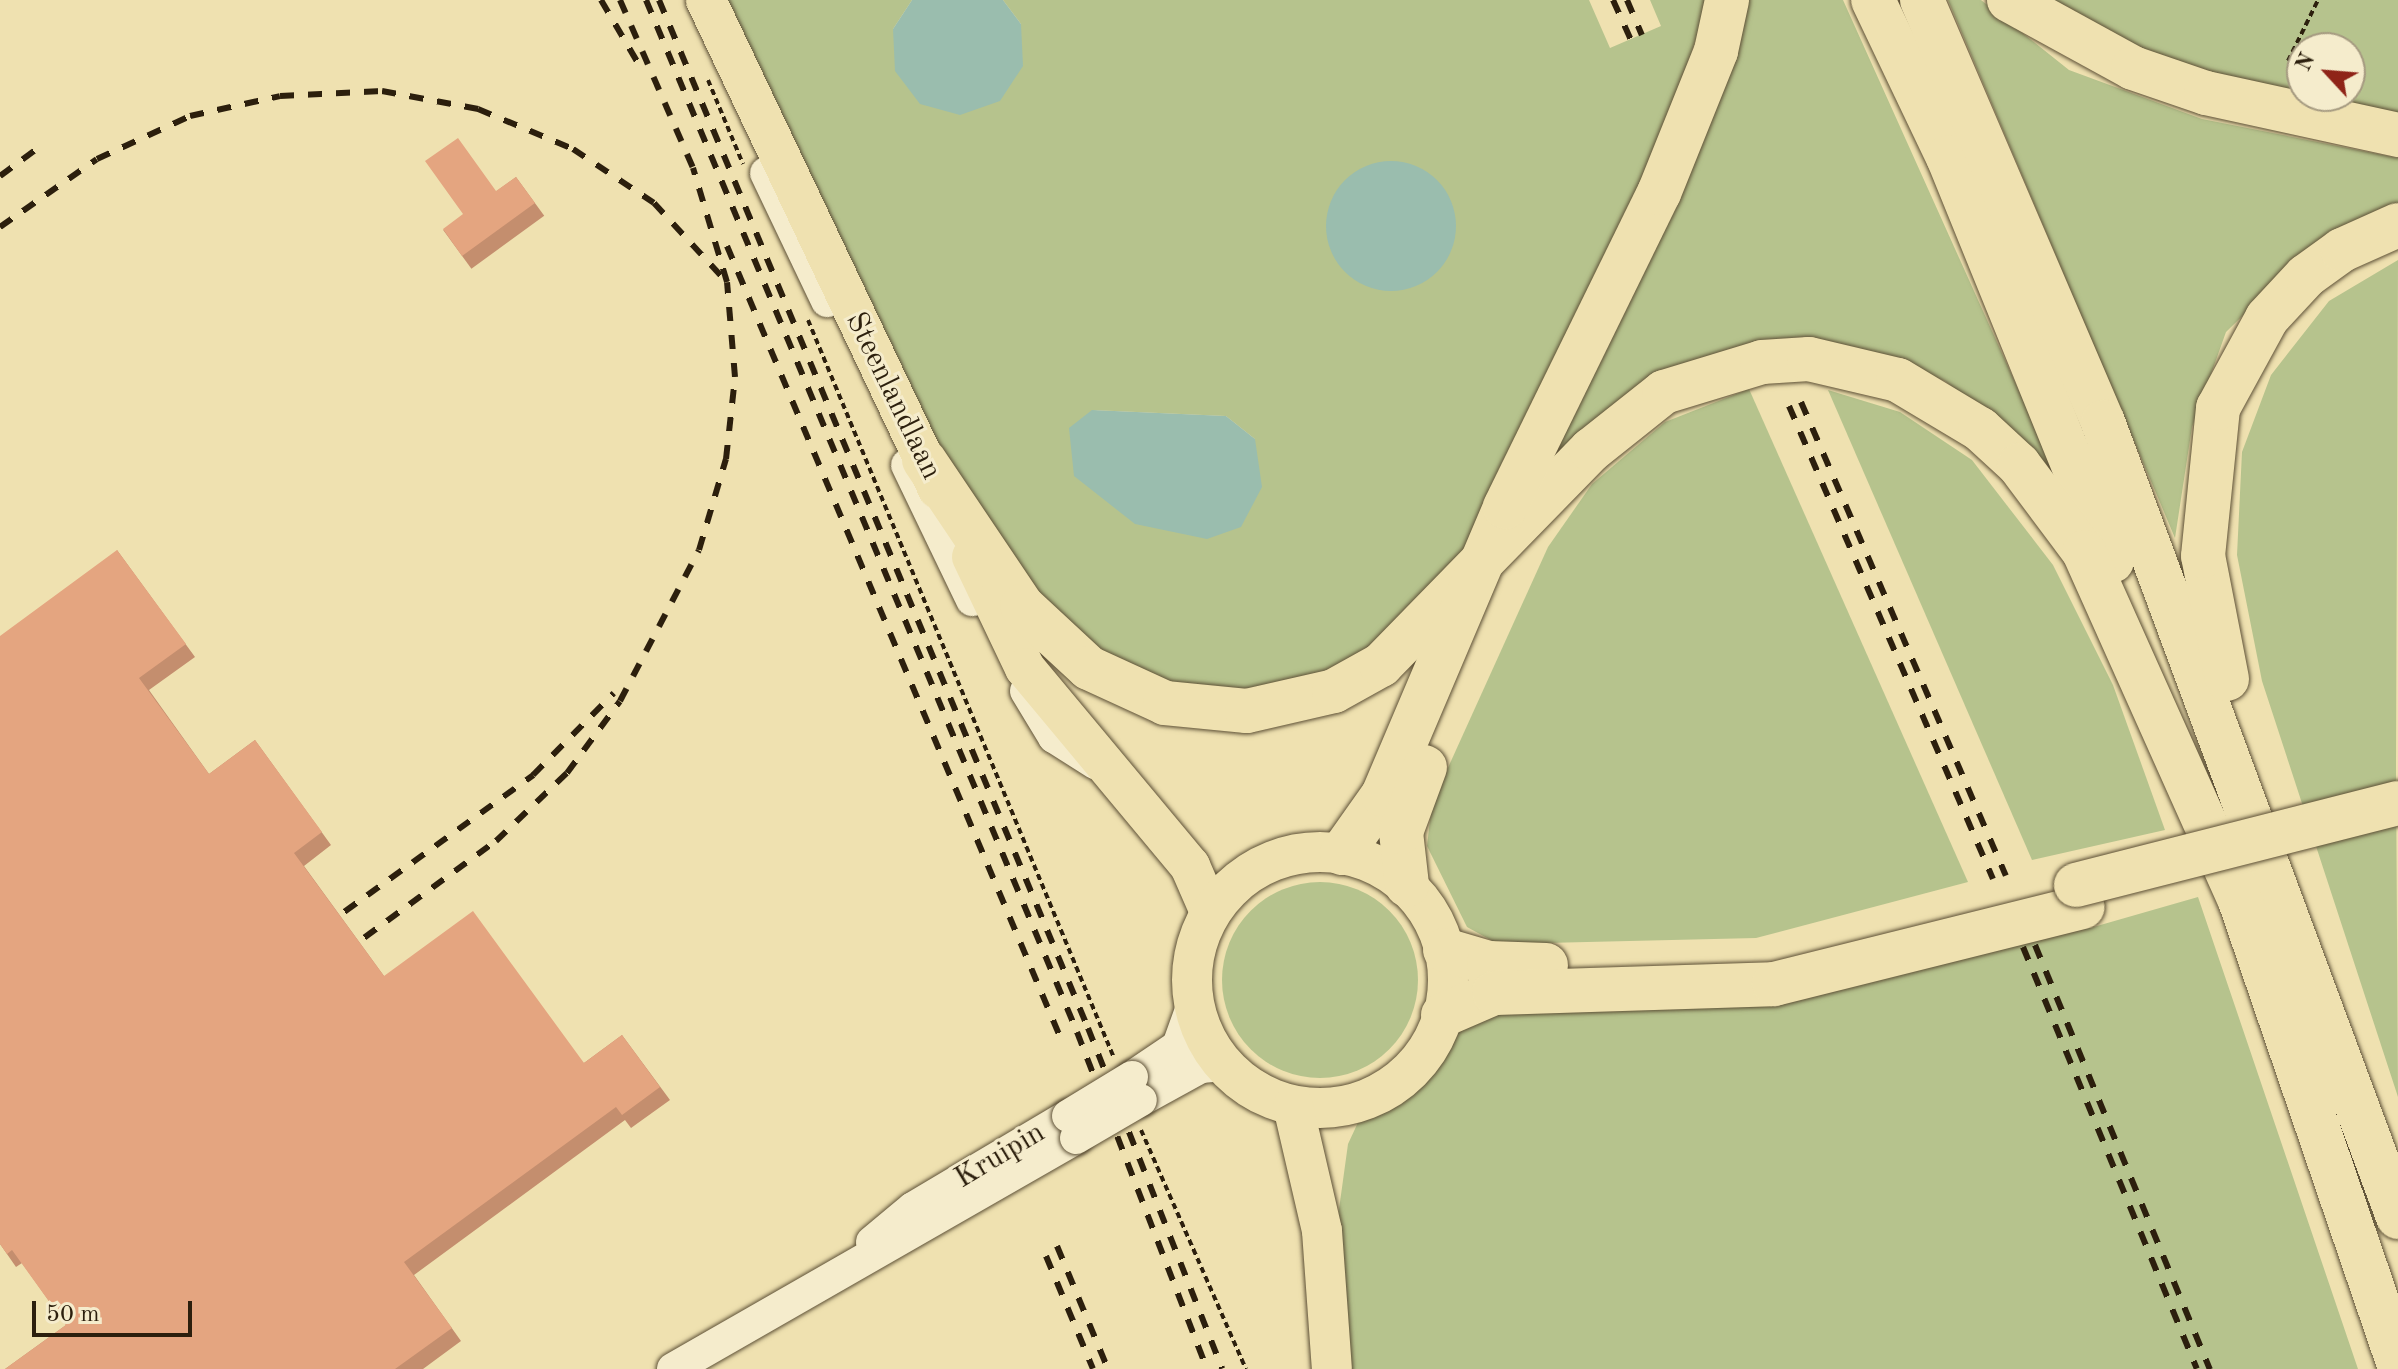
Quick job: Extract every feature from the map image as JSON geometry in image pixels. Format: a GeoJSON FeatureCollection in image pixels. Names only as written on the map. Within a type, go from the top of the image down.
{"type":"FeatureCollection","features":[{"type":"Feature","properties":{"kind":"highway"},"geometry":{"type":"LineString","coordinates":[[1342,853],[1383,795],[1476,572],[1689,126],[1727,0]]}},
{"type":"Feature","properties":{"kind":"highway"},"geometry":{"type":"LineString","coordinates":[[1873,0],[1948,157],[2048,401],[2244,910],[2398,1362]]}},
{"type":"Feature","properties":{"kind":"highway"},"geometry":{"type":"LineString","coordinates":[[1922,0],[2103,422],[2398,1215]]}},
{"type":"Feature","properties":{"kind":"highway"},"geometry":{"type":"LineString","coordinates":[[2009,0],[2133,68],[2206,93],[2398,135]]}},
{"type":"Feature","properties":{"kind":"highway"},"geometry":{"type":"LineString","coordinates":[[2398,225],[2342,250],[2306,276],[2241,358],[2209,448],[2203,556],[2230,691],[2317,943],[2398,1215]]}},
{"type":"Feature","properties":{"kind":"highway"},"geometry":{"type":"LineString","coordinates":[[924,460],[1022,606],[1056,641],[1089,668],[1165,703],[1247,711],[1334,691],[1381,665],[1537,512],[1626,419],[1713,372],[1809,359],[1898,380],[1937,398],[2019,465],[2084,552],[2244,910]]}},
{"type":"Feature","properties":{"kind":"highway"},"geometry":{"type":"LineString","coordinates":[[1407,885],[1399,851],[1405,817],[1537,512]]}},
{"type":"Feature","properties":{"kind":"highway"},"geometry":{"type":"LineString","coordinates":[[1443,1015],[1494,993],[1774,984],[2398,803]]}},
{"type":"Feature","properties":{"kind":"highway"},"geometry":{"type":"LineString","coordinates":[[1445,950],[1517,966],[1768,959],[2398,828]]}},
{"type":"Feature","properties":{"kind":"main road","name":"Steenlandlaan"},"geometry":{"type":"LineString","coordinates":[[706,0],[1025,668],[1153,826],[1190,866],[1210,912]]}},
{"type":"Feature","properties":{"kind":"main road","name":"Steenlandlaan"},"geometry":{"type":"LineString","coordinates":[[1111,774],[1207,853],[1253,870]]}},
{"type":"Feature","properties":{"kind":"main road"},"geometry":{"type":"LineString","coordinates":[[1311,851],[1342,853],[1407,885],[1431,914],[1445,950],[1443,1015],[1433,1040],[1399,1081],[1351,1104],[1293,1106],[1267,1097],[1224,1065],[1193,1004],[1195,947],[1210,912],[1253,870],[1311,851]]}},
{"type":"Feature","properties":{"kind":"main road"},"geometry":{"type":"LineString","coordinates":[[1322,1231],[1332,1153],[1351,1104]]}},
{"type":"Feature","properties":{"kind":"main road"},"geometry":{"type":"LineString","coordinates":[[1293,1106],[1322,1231],[1332,1369]]}},
{"type":"Feature","properties":{"kind":"street"},"geometry":{"type":"LineString","coordinates":[[688,0],[982,620],[1054,737],[1111,774]]}},
{"type":"Feature","properties":{"kind":"street"},"geometry":{"type":"LineString","coordinates":[[1133,1094],[1178,1046],[1193,1004]]}},
{"type":"Feature","properties":{"kind":"street"},"geometry":{"type":"LineString","coordinates":[[1133,1094],[1201,1067],[1224,1065]]}},
{"type":"Feature","properties":{"kind":"street","name":"Kruipin"},"geometry":{"type":"LineString","coordinates":[[673,1369],[795,1305],[1072,1127],[1133,1094]]}},
{"type":"Feature","properties":{"kind":"path"},"geometry":{"type":"LineString","coordinates":[[2302,32],[2318,0]]}},
{"type":"Feature","properties":{"kind":"path"},"geometry":{"type":"LineString","coordinates":[[705,72],[747,174]]}},
{"type":"Feature","properties":{"kind":"path"},"geometry":{"type":"LineString","coordinates":[[802,304],[1246,1369]]}},
{"type":"Feature","properties":{"kind":"green space"},"geometry":{"type":"Polygon","coordinates":[[[727,0],[912,0],[893,29],[1021,24],[1003,0],[1589,0],[1610,48],[1661,26],[1650,0],[1708,0],[1671,118],[1461,558],[1369,648],[1326,672],[1246,690],[1170,683],[1100,651],[1038,593],[941,452],[727,0]],[[1092,410],[1255,439],[1226,416],[1092,410]]]}},
{"type":"Feature","properties":{"kind":"green space"},"geometry":{"type":"Polygon","coordinates":[[[1741,0],[1843,0],[2055,471],[1945,381],[1847,346],[1744,349],[1545,465],[1741,0]]]}},
{"type":"Feature","properties":{"kind":"green space"},"geometry":{"type":"Polygon","coordinates":[[[1948,0],[1981,0],[2069,70],[2202,119],[2398,158],[2398,205],[2325,235],[2226,332],[2192,427],[2175,538],[1948,0]]]}},
{"type":"Feature","properties":{"kind":"green space"},"geometry":{"type":"Polygon","coordinates":[[[2033,0],[2398,0],[2398,120],[2361,112],[2366,112],[2366,32],[2286,32],[2286,96],[2210,79],[2033,0]]]}},
{"type":"Feature","properties":{"kind":"green space"},"geometry":{"type":"Polygon","coordinates":[[[2398,260],[2398,1097],[2262,681],[2237,555],[2242,452],[2271,375],[2329,301],[2398,260]]]}},
{"type":"Feature","properties":{"kind":"green space"},"geometry":{"type":"Polygon","coordinates":[[[1749,389],[1968,882],[1756,938],[1498,944],[1467,927],[1427,846],[1432,803],[1548,547],[1592,484],[1665,422],[1749,389]]]}},
{"type":"Feature","properties":{"kind":"green space"},"geometry":{"type":"Polygon","coordinates":[[[1828,390],[1900,412],[1972,460],[2053,565],[2113,685],[2165,830],[2032,860],[1828,390]]]}},
{"type":"Feature","properties":{"kind":"green space"},"geometry":{"type":"Polygon","coordinates":[[[1320,882],[1357,889],[1389,911],[1411,943],[1418,980],[1411,1017],[1389,1049],[1357,1071],[1320,1078],[1283,1071],[1251,1049],[1229,1017],[1222,980],[1229,943],[1251,911],[1283,889],[1320,882]]]}},
{"type":"Feature","properties":{"kind":"green space"},"geometry":{"type":"Polygon","coordinates":[[[2198,897],[2358,1369],[1347,1369],[1336,1231],[1348,1144],[1361,1116],[1429,1071],[1454,1025],[1476,1013],[2087,921],[2090,928],[2198,897]]]}},
{"type":"Feature","properties":{"kind":"shaded area"},"geometry":{"type":"Polygon","coordinates":[[[912,0],[1003,0],[1021,24],[1023,66],[1000,101],[960,115],[920,104],[895,71],[893,29],[912,0]]]}},
{"type":"Feature","properties":{"kind":"shaded area"},"geometry":{"type":"Polygon","coordinates":[[[1391,161],[1416,166],[1437,180],[1451,201],[1456,226],[1451,251],[1437,272],[1416,286],[1391,291],[1366,286],[1345,272],[1331,251],[1326,226],[1331,201],[1345,180],[1366,166],[1391,161]]]}},
{"type":"Feature","properties":{"kind":"shaded area"},"geometry":{"type":"Polygon","coordinates":[[[1092,410],[1226,416],[1255,439],[1262,487],[1241,527],[1207,539],[1135,524],[1074,476],[1069,428],[1092,410]]]}},
{"type":"Feature","properties":{"kind":"building"},"geometry":{"type":"Polygon","coordinates":[[[458,138],[496,191],[516,177],[535,203],[462,256],[443,229],[463,214],[425,161],[458,138]]]}},
{"type":"Feature","properties":{"kind":"building"},"geometry":{"type":"Polygon","coordinates":[[[117,550],[186,644],[139,678],[209,774],[255,740],[322,832],[294,853],[384,976],[473,911],[584,1063],[622,1035],[660,1087],[622,1115],[616,1107],[404,1262],[452,1328],[395,1369],[5,1369],[66,1325],[12,1250],[7,1254],[0,1244],[0,636],[117,550]]]}},
{"type":"Feature","properties":{"kind":"railway"},"geometry":{"type":"LineString","coordinates":[[601,0],[642,70]]}},
{"type":"Feature","properties":{"kind":"railway"},"geometry":{"type":"LineString","coordinates":[[620,0],[697,177]]}},
{"type":"Feature","properties":{"kind":"railway"},"geometry":{"type":"LineString","coordinates":[[646,0],[1077,1032],[1207,1369]]}},
{"type":"Feature","properties":{"kind":"railway"},"geometry":{"type":"LineString","coordinates":[[659,0],[1088,1028],[1222,1369]]}},
{"type":"Feature","properties":{"kind":"railway"},"geometry":{"type":"LineString","coordinates":[[1613,0],[1631,40]]}},
{"type":"Feature","properties":{"kind":"railway"},"geometry":{"type":"LineString","coordinates":[[1627,0],[1642,35]]}},
{"type":"Feature","properties":{"kind":"railway"},"geometry":{"type":"LineString","coordinates":[[0,227],[97,159],[190,116],[280,96],[382,91],[478,109],[573,149],[654,203],[724,279]]}},
{"type":"Feature","properties":{"kind":"railway"},"geometry":{"type":"LineString","coordinates":[[0,176],[38,148]]}},
{"type":"Feature","properties":{"kind":"railway"},"geometry":{"type":"LineString","coordinates":[[342,954],[496,841],[567,773],[620,701],[699,550],[726,459],[735,377],[727,282],[693,168]]}},
{"type":"Feature","properties":{"kind":"railway"},"geometry":{"type":"LineString","coordinates":[[727,246],[1061,1039]]}},
{"type":"Feature","properties":{"kind":"railway"},"geometry":{"type":"LineString","coordinates":[[1801,402],[2006,876]]}},
{"type":"Feature","properties":{"kind":"railway"},"geometry":{"type":"LineString","coordinates":[[1789,406],[1993,879]]}},
{"type":"Feature","properties":{"kind":"railway"},"geometry":{"type":"LineString","coordinates":[[322,928],[533,775],[614,693]]}},
{"type":"Feature","properties":{"kind":"railway"},"geometry":{"type":"LineString","coordinates":[[2035,945],[2210,1369]]}},
{"type":"Feature","properties":{"kind":"railway"},"geometry":{"type":"LineString","coordinates":[[2023,947],[2197,1369]]}},
{"type":"Feature","properties":{"kind":"railway"},"geometry":{"type":"LineString","coordinates":[[1057,1246],[1108,1369]]}},
{"type":"Feature","properties":{"kind":"railway"},"geometry":{"type":"LineString","coordinates":[[1046,1256],[1093,1369]]}}]}
